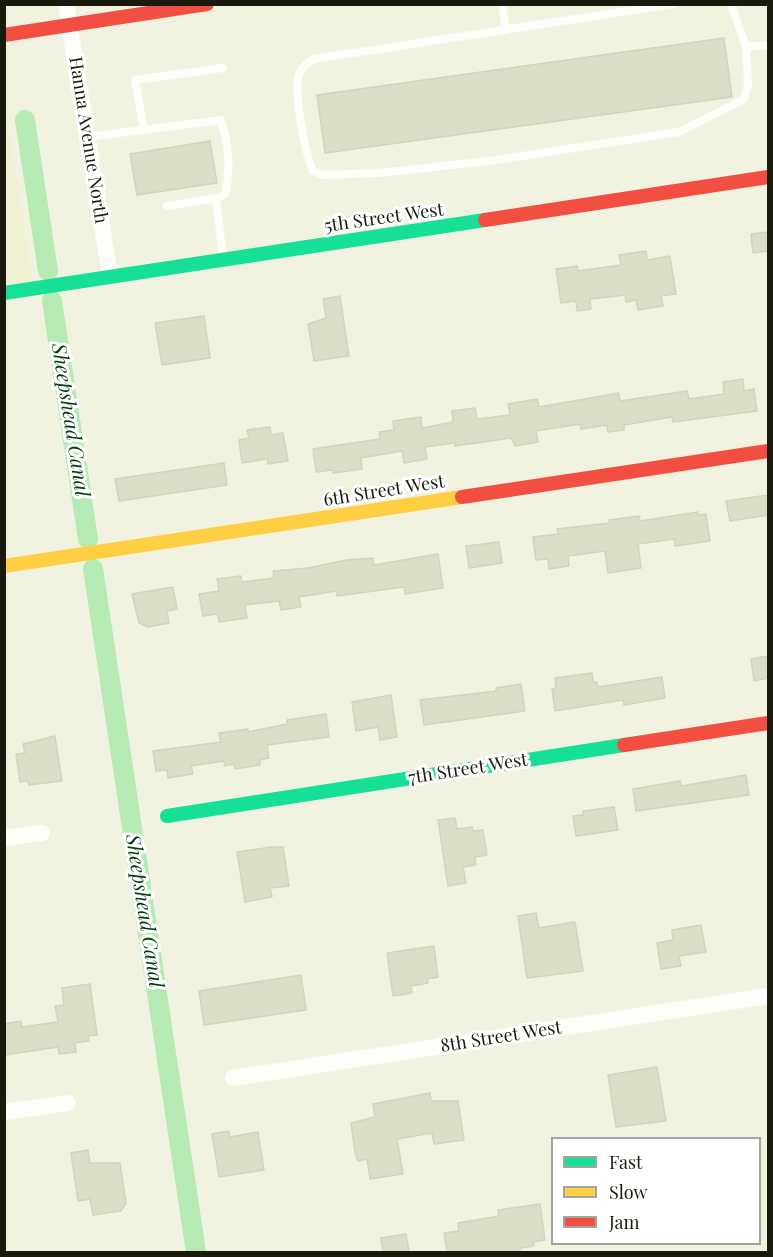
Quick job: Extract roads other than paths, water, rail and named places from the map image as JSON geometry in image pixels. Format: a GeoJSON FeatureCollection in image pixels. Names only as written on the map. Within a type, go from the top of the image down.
{"type":"FeatureCollection","features":[{"type":"Feature","properties":{"kind":"street","name":"Hanna Avenue North"},"geometry":{"type":"LineString","coordinates":[[66,4],[110,276]]}},
{"type":"Feature","properties":{"kind":"street"},"geometry":{"type":"LineString","coordinates":[[4,35],[207,4]]}},
{"type":"Feature","properties":{"kind":"street","name":"5th Street West"},"geometry":{"type":"LineString","coordinates":[[4,293],[768,177]]}},
{"type":"Feature","properties":{"kind":"street","name":"6th Street West"},"geometry":{"type":"LineString","coordinates":[[4,567],[768,451]]}},
{"type":"Feature","properties":{"kind":"street","name":"7th Street West"},"geometry":{"type":"LineString","coordinates":[[167,816],[768,723]]}},
{"type":"Feature","properties":{"kind":"street"},"geometry":{"type":"LineString","coordinates":[[4,838],[42,833]]}},
{"type":"Feature","properties":{"kind":"street","name":"8th Street West"},"geometry":{"type":"LineString","coordinates":[[233,1078],[768,996]]}},
{"type":"Feature","properties":{"kind":"street"},"geometry":{"type":"LineString","coordinates":[[4,1112],[68,1103]]}},
{"type":"Feature","properties":{"kind":"lane"},"geometry":{"type":"LineString","coordinates":[[502,4],[506,30]]}},
{"type":"Feature","properties":{"kind":"lane"},"geometry":{"type":"LineString","coordinates":[[674,4],[314,60],[304,64],[299,72],[297,94],[313,171],[323,175],[434,167],[679,132],[744,99],[748,84],[746,47],[731,4]]}},
{"type":"Feature","properties":{"kind":"lane"},"geometry":{"type":"LineString","coordinates":[[746,47],[768,45]]}},
{"type":"Feature","properties":{"kind":"lane"},"geometry":{"type":"LineString","coordinates":[[144,130],[135,80],[223,68]]}},
{"type":"Feature","properties":{"kind":"lane"},"geometry":{"type":"LineString","coordinates":[[87,138],[221,120],[230,174],[225,194],[216,198],[167,206]]}},
{"type":"Feature","properties":{"kind":"lane"},"geometry":{"type":"LineString","coordinates":[[216,198],[224,259]]}},
{"type":"Feature","properties":{"kind":"waterway","name":"Sheepshead Canal"},"geometry":{"type":"LineString","coordinates":[[25,120],[48,271]]}},
{"type":"Feature","properties":{"kind":"waterway","name":"Sheepshead Canal"},"geometry":{"type":"LineString","coordinates":[[52,301],[88,539]]}},
{"type":"Feature","properties":{"kind":"waterway","name":"Sheepshead Canal"},"geometry":{"type":"LineString","coordinates":[[93,569],[196,1252]]}}]}
